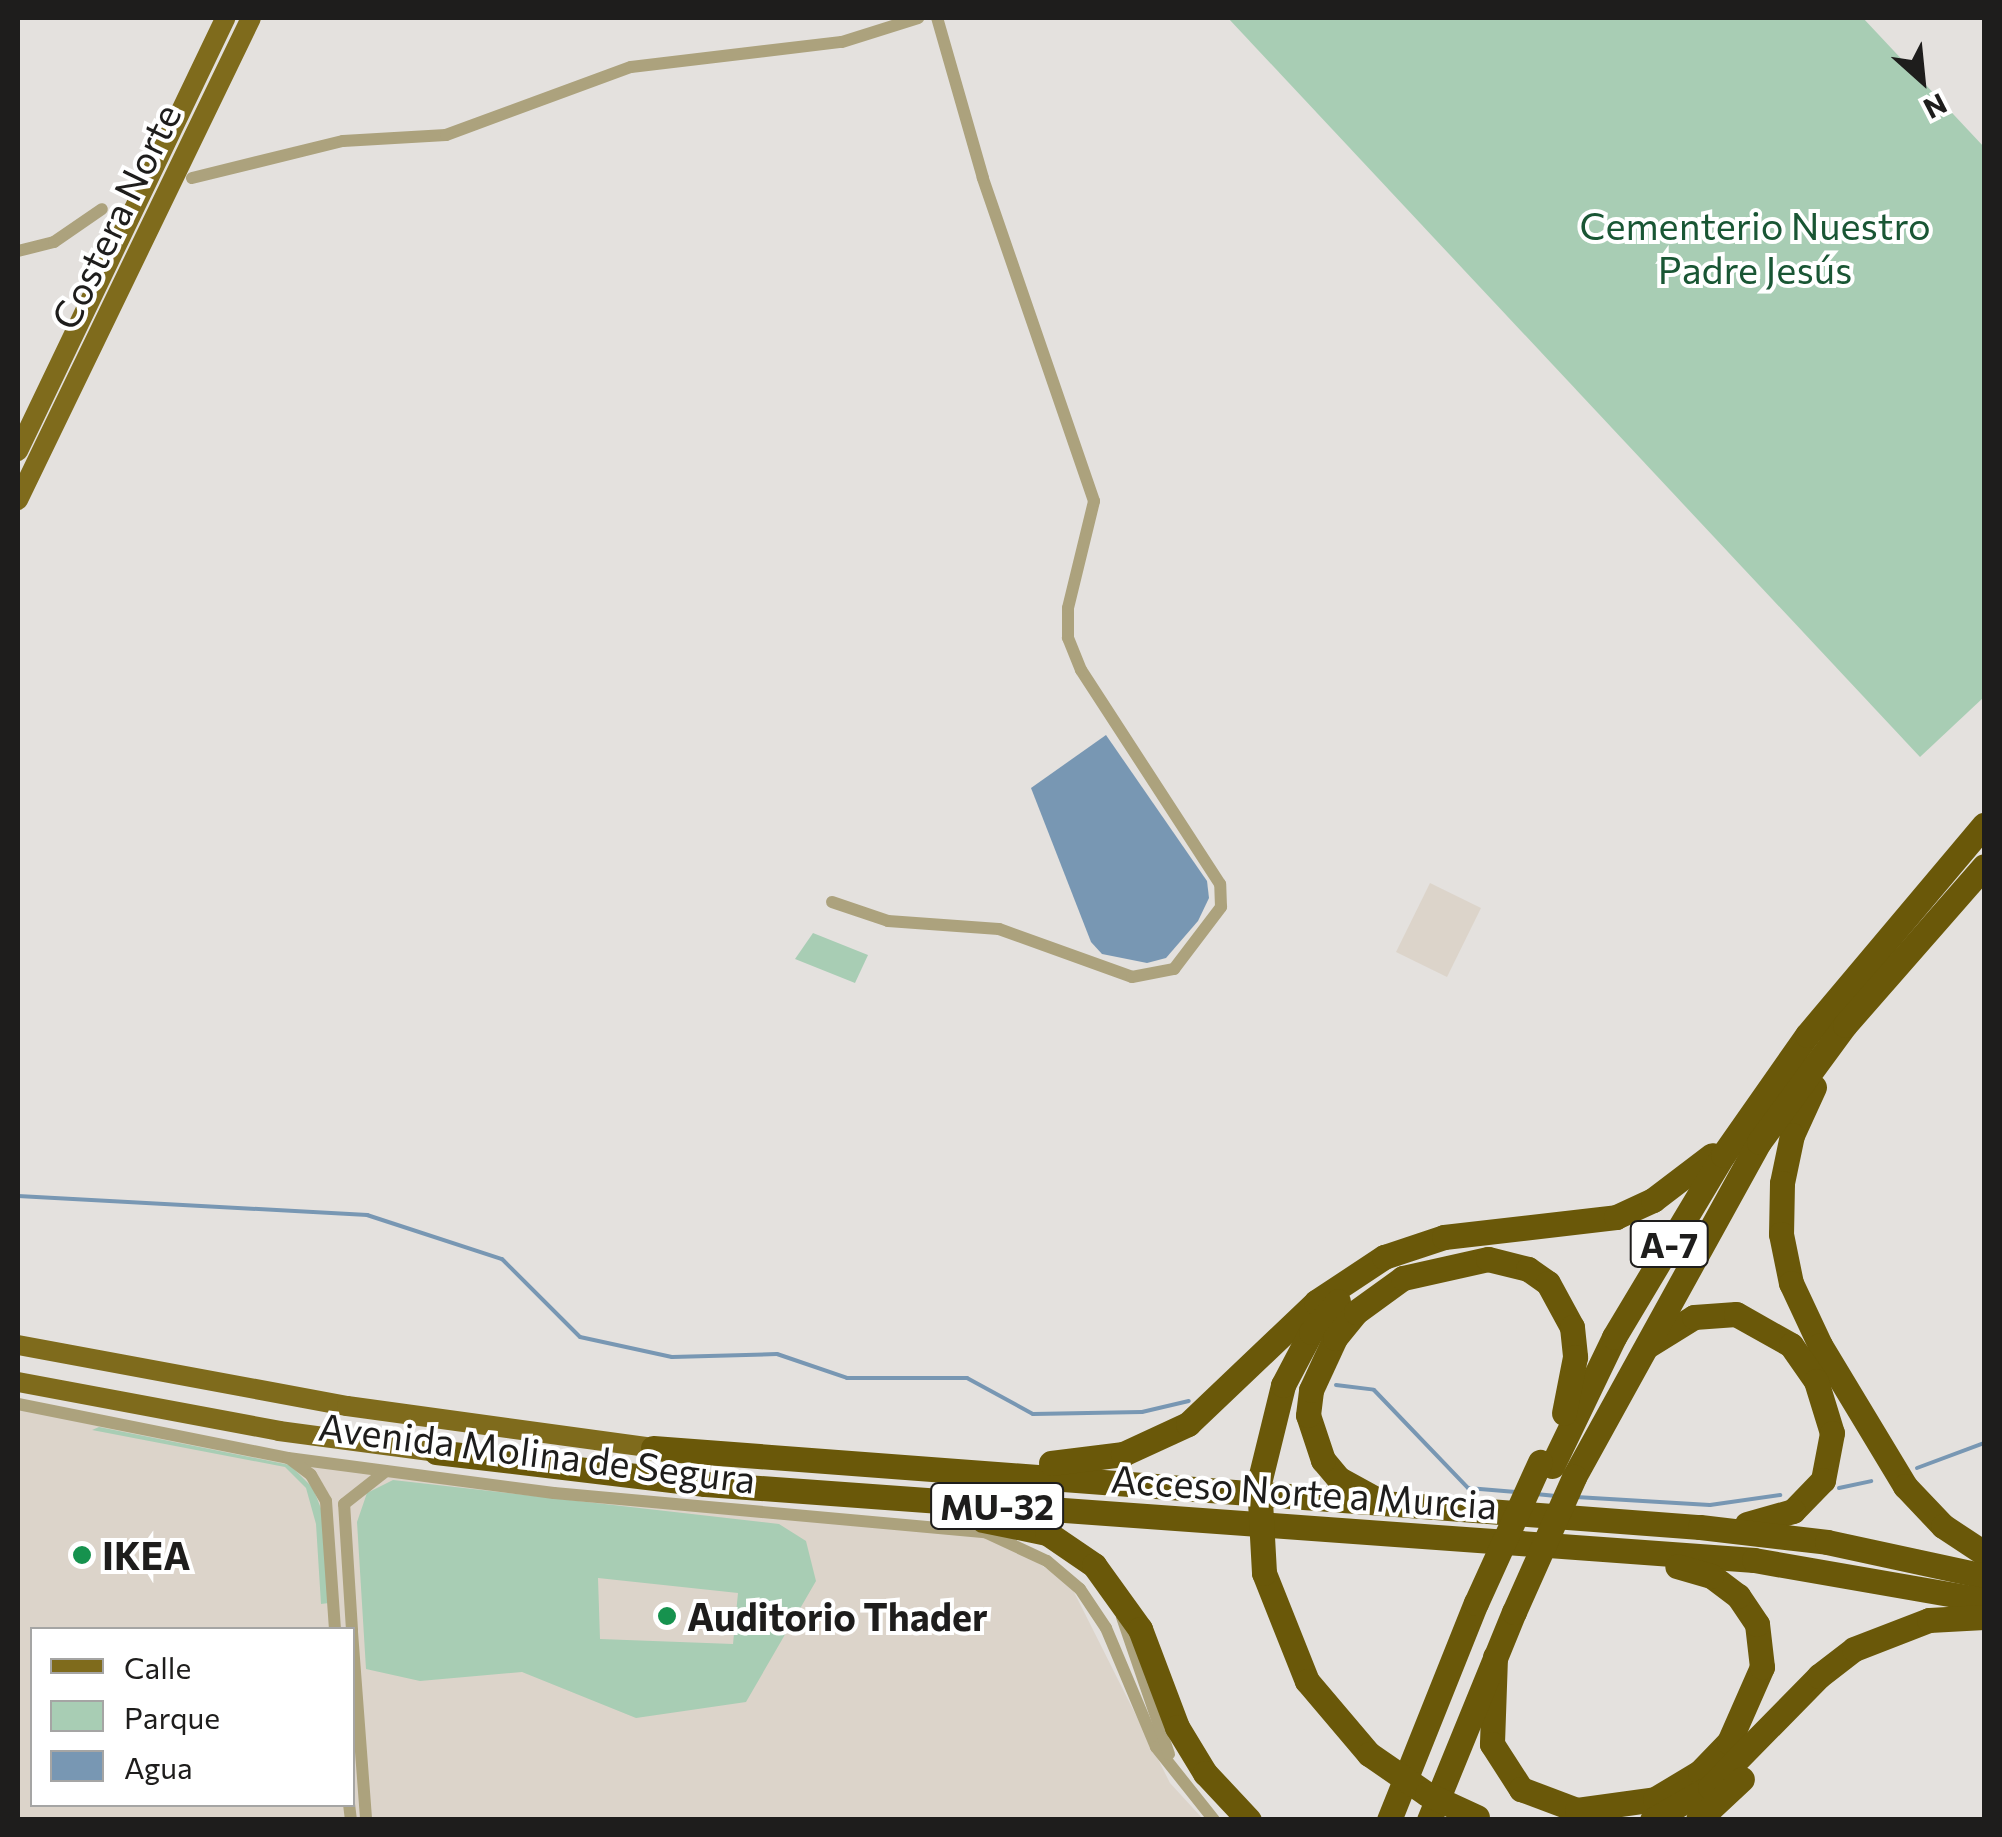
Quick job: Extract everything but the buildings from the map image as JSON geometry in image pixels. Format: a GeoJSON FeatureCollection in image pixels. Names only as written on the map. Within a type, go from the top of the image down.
{"type":"FeatureCollection","features":[{"type":"Feature","properties":{"kind":"highway","name":"A-7"},"geometry":{"type":"LineString","coordinates":[[1400,1820],[1481,1603],[1556,1468],[1623,1321],[1723,1156],[1807,1035],[1980,828]]}},
{"type":"Feature","properties":{"kind":"highway","name":"A-7"},"geometry":{"type":"LineString","coordinates":[[1429,1820],[1514,1612],[1556,1468],[1639,1352],[1759,1142],[1812,1067],[1984,866]]}},
{"type":"Feature","properties":{"kind":"highway"},"geometry":{"type":"LineString","coordinates":[[1912,948],[1801,1111],[1786,1157],[1780,1234],[1802,1309],[1889,1463],[1925,1509],[1984,1554]]}},
{"type":"Feature","properties":{"kind":"highway"},"geometry":{"type":"LineString","coordinates":[[1561,1425],[1629,1290],[1712,1155],[1786,1052],[1807,1035]]}},
{"type":"Feature","properties":{"kind":"highway"},"geometry":{"type":"LineString","coordinates":[[839,1458],[1049,1463],[1138,1449],[1202,1414],[1336,1286],[1384,1257],[1444,1238],[1616,1216],[1654,1200],[1712,1155]]}},
{"type":"Feature","properties":{"kind":"highway"},"geometry":{"type":"LineString","coordinates":[[1444,1238],[1362,1278],[1310,1332],[1273,1412],[1259,1483],[1264,1573],[1307,1682],[1370,1754],[1417,1788],[1482,1818]]}},
{"type":"Feature","properties":{"kind":"highway"},"geometry":{"type":"LineString","coordinates":[[1380,1502],[1339,1478],[1323,1460],[1308,1415],[1335,1338],[1356,1312],[1402,1278],[1488,1259],[1528,1269],[1548,1283],[1572,1326],[1574,1371],[1556,1468]]}},
{"type":"Feature","properties":{"kind":"highway"},"geometry":{"type":"LineString","coordinates":[[1639,1352],[1694,1316],[1736,1314],[1791,1346],[1824,1400],[1831,1452],[1807,1502],[1763,1522],[1700,1527]]}},
{"type":"Feature","properties":{"kind":"highway"},"geometry":{"type":"LineString","coordinates":[[653,1448],[839,1458],[1700,1527],[1826,1542],[1984,1577]]}},
{"type":"Feature","properties":{"kind":"highway","name":"Acceso Norte a Murcia"},"geometry":{"type":"LineString","coordinates":[[653,1448],[1699,1538],[1984,1577]]}},
{"type":"Feature","properties":{"kind":"highway","name":"Acceso Norte a Murcia"},"geometry":{"type":"LineString","coordinates":[[436,1452],[706,1484],[1773,1563],[1984,1600]]}},
{"type":"Feature","properties":{"kind":"highway"},"geometry":{"type":"LineString","coordinates":[[706,1484],[819,1506],[1006,1522],[1048,1534],[1094,1566],[1140,1629],[1177,1726],[1205,1772],[1248,1820]]}},
{"type":"Feature","properties":{"kind":"highway"},"geometry":{"type":"LineString","coordinates":[[1495,1657],[1489,1717],[1496,1756],[1521,1789],[1561,1808],[1617,1808],[1655,1798],[1700,1772],[1739,1726],[1758,1682],[1762,1652],[1757,1624],[1738,1596],[1691,1569],[1560,1547]]}},
{"type":"Feature","properties":{"kind":"highway"},"geometry":{"type":"LineString","coordinates":[[1389,1820],[1481,1603]]}},
{"type":"Feature","properties":{"kind":"highway"},"geometry":{"type":"LineString","coordinates":[[1652,1820],[1695,1799],[1732,1769],[1818,1676],[1897,1629],[1929,1620],[1984,1618]]}},
{"type":"Feature","properties":{"kind":"highway"},"geometry":{"type":"LineString","coordinates":[[1698,1820],[1740,1780],[1818,1676]]}},
{"type":"Feature","properties":{"kind":"main road","name":"Costera Norte"},"geometry":{"type":"LineString","coordinates":[[18,450],[224,18]]}},
{"type":"Feature","properties":{"kind":"main road","name":"Costera Norte"},"geometry":{"type":"LineString","coordinates":[[18,500],[251,18]]}},
{"type":"Feature","properties":{"kind":"main road","name":"Avenida Molina de Segura"},"geometry":{"type":"LineString","coordinates":[[18,1344],[347,1406],[653,1448]]}},
{"type":"Feature","properties":{"kind":"main road","name":"Avenida Molina de Segura"},"geometry":{"type":"LineString","coordinates":[[18,1382],[279,1432],[436,1452]]}},
{"type":"Feature","properties":{"kind":"street"},"geometry":{"type":"LineString","coordinates":[[192,178],[343,140],[446,135],[631,67],[842,42],[918,18]]}},
{"type":"Feature","properties":{"kind":"street"},"geometry":{"type":"LineString","coordinates":[[832,902],[888,921],[999,929],[1132,977],[1174,969],[1221,907],[1220,884],[1081,670],[1068,638],[1068,608],[1094,501],[983,178],[937,18]]}},
{"type":"Feature","properties":{"kind":"street"},"geometry":{"type":"LineString","coordinates":[[18,251],[54,242],[102,208]]}},
{"type":"Feature","properties":{"kind":"street","name":"Avenida Molina de Segura"},"geometry":{"type":"LineString","coordinates":[[18,1404],[288,1458],[572,1495],[985,1532],[1046,1561],[1080,1588],[1106,1628],[1156,1746],[1185,1788]]}},
{"type":"Feature","properties":{"kind":"street"},"geometry":{"type":"LineString","coordinates":[[288,1458],[311,1476],[326,1501],[335,1627]]}},
{"type":"Feature","properties":{"kind":"street"},"geometry":{"type":"LineString","coordinates":[[352,1627],[344,1504],[386,1470]]}},
{"type":"Feature","properties":{"kind":"street"},"geometry":{"type":"LineString","coordinates":[[1094,1566],[1121,1616],[1150,1714],[1185,1788],[1214,1820]]}},
{"type":"Feature","properties":{"kind":"street"},"geometry":{"type":"LineString","coordinates":[[355,1672],[366,1820]]}},
{"type":"Feature","properties":{"kind":"shaded area"},"geometry":{"type":"Polygon","coordinates":[[[1430,883],[1481,908],[1447,977],[1396,952],[1430,883]]]}},
{"type":"Feature","properties":{"kind":"shaded area"},"geometry":{"type":"Polygon","coordinates":[[[18,1402],[336,1462],[674,1502],[983,1527],[1070,1584],[1170,1783],[1203,1819],[18,1819],[18,1402]]]}},
{"type":"Feature","properties":{"kind":"green space","name":"Cementerio Nuestro Padre Jesús"},"geometry":{"type":"Polygon","coordinates":[[[1228,18],[1863,18],[1984,147],[1984,697],[1920,757],[1228,18]]]}},
{"type":"Feature","properties":{"kind":"green space"},"geometry":{"type":"Polygon","coordinates":[[[813,933],[868,955],[855,983],[795,959],[813,933]]]}},
{"type":"Feature","properties":{"kind":"green space"},"geometry":{"type":"Polygon","coordinates":[[[99,1427],[290,1465],[313,1488],[322,1511],[329,1603],[321,1604],[316,1524],[306,1488],[285,1467],[92,1430],[99,1427]]]}},
{"type":"Feature","properties":{"kind":"green space"},"geometry":{"type":"Polygon","coordinates":[[[393,1480],[779,1524],[806,1541],[816,1581],[746,1702],[636,1718],[522,1672],[420,1681],[366,1669],[357,1522],[367,1493],[393,1480]],[[598,1578],[600,1639],[733,1644],[738,1593],[598,1578]]]}},
{"type":"Feature","properties":{"kind":"water"},"geometry":{"type":"Polygon","coordinates":[[[1106,735],[1207,881],[1209,898],[1198,921],[1166,958],[1147,963],[1102,954],[1091,942],[1031,788],[1106,735]]]}},
{"type":"Feature","properties":{"kind":"waterway"},"geometry":{"type":"LineString","coordinates":[[18,1196],[367,1215],[502,1259],[580,1337],[672,1357],[777,1354],[847,1378],[967,1378],[1033,1414],[1142,1412],[1189,1401]]}},
{"type":"Feature","properties":{"kind":"waterway"},"geometry":{"type":"LineString","coordinates":[[1336,1385],[1374,1390],[1468,1488],[1516,1492]]}},
{"type":"Feature","properties":{"kind":"waterway"},"geometry":{"type":"LineString","coordinates":[[1917,1468],[1984,1443]]}},
{"type":"Feature","properties":{"kind":"waterway"},"geometry":{"type":"LineString","coordinates":[[1839,1488],[1871,1481]]}},
{"type":"Feature","properties":{"kind":"waterway"},"geometry":{"type":"LineString","coordinates":[[1536,1494],[1556,1496]]}},
{"type":"Feature","properties":{"kind":"waterway"},"geometry":{"type":"LineString","coordinates":[[1576,1497],[1710,1505],[1780,1495]]}},
{"type":"Feature","properties":{"kind":"place","name":"IKEA"},"geometry":{"type":"Point","coordinates":[82,1555]}},
{"type":"Feature","properties":{"kind":"place","name":"Auditorio Thader"},"geometry":{"type":"Point","coordinates":[667,1616]}}]}
